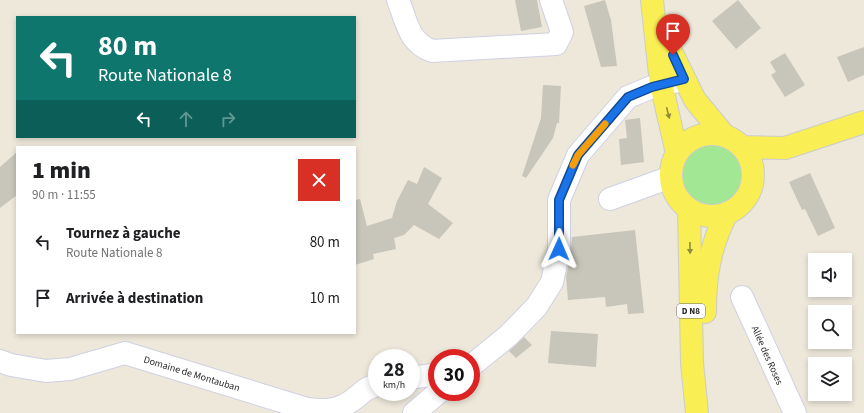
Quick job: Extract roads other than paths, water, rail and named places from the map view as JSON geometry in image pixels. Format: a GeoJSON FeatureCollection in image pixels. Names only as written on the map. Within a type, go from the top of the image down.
{"type":"FeatureCollection","features":[{"type":"Feature","properties":{"kind":"main road"},"geometry":{"type":"LineString","coordinates":[[654,10],[684,79],[696,100],[733,141],[748,156],[752,167],[752,179],[748,193],[740,205],[727,213],[701,215],[689,209],[680,201],[673,190],[670,177],[672,164],[677,153],[684,144],[692,138],[708,134],[733,141],[785,148]]}},
{"type":"Feature","properties":{"kind":"main road"},"geometry":{"type":"LineString","coordinates":[[654,10],[661,84],[677,153]]}},
{"type":"Feature","properties":{"kind":"main road"},"geometry":{"type":"LineString","coordinates":[[752,179],[785,148],[864,122]]}},
{"type":"Feature","properties":{"kind":"main road","name":"D N8"},"geometry":{"type":"LineString","coordinates":[[689,209],[692,363],[697,413]]}},
{"type":"Feature","properties":{"kind":"main road","name":"D N8"},"geometry":{"type":"LineString","coordinates":[[702,413],[705,362],[705,289],[712,245],[727,213]]}},
{"type":"Feature","properties":{"kind":"street"},"geometry":{"type":"LineString","coordinates":[[398,0],[413,39],[422,47],[432,51],[556,44],[562,32],[551,0]]}},
{"type":"Feature","properties":{"kind":"street"},"geometry":{"type":"LineString","coordinates":[[480,359],[509,335],[537,306],[552,282],[559,249],[559,200],[578,155],[628,97],[661,84],[684,79]]}},
{"type":"Feature","properties":{"kind":"street"},"geometry":{"type":"LineString","coordinates":[[610,200],[670,177]]}},
{"type":"Feature","properties":{"kind":"street","name":"Allée des Roses"},"geometry":{"type":"LineString","coordinates":[[742,297],[795,413]]}},
{"type":"Feature","properties":{"kind":"street","name":"Domaine de Montauban"},"geometry":{"type":"LineString","coordinates":[[0,361],[11,365],[46,371],[70,369],[124,353],[307,409],[327,411],[342,407],[356,398],[364,389],[368,388]]}},
{"type":"Feature","properties":{"kind":"street"},"geometry":{"type":"LineString","coordinates":[[414,413],[428,401]]}}]}
